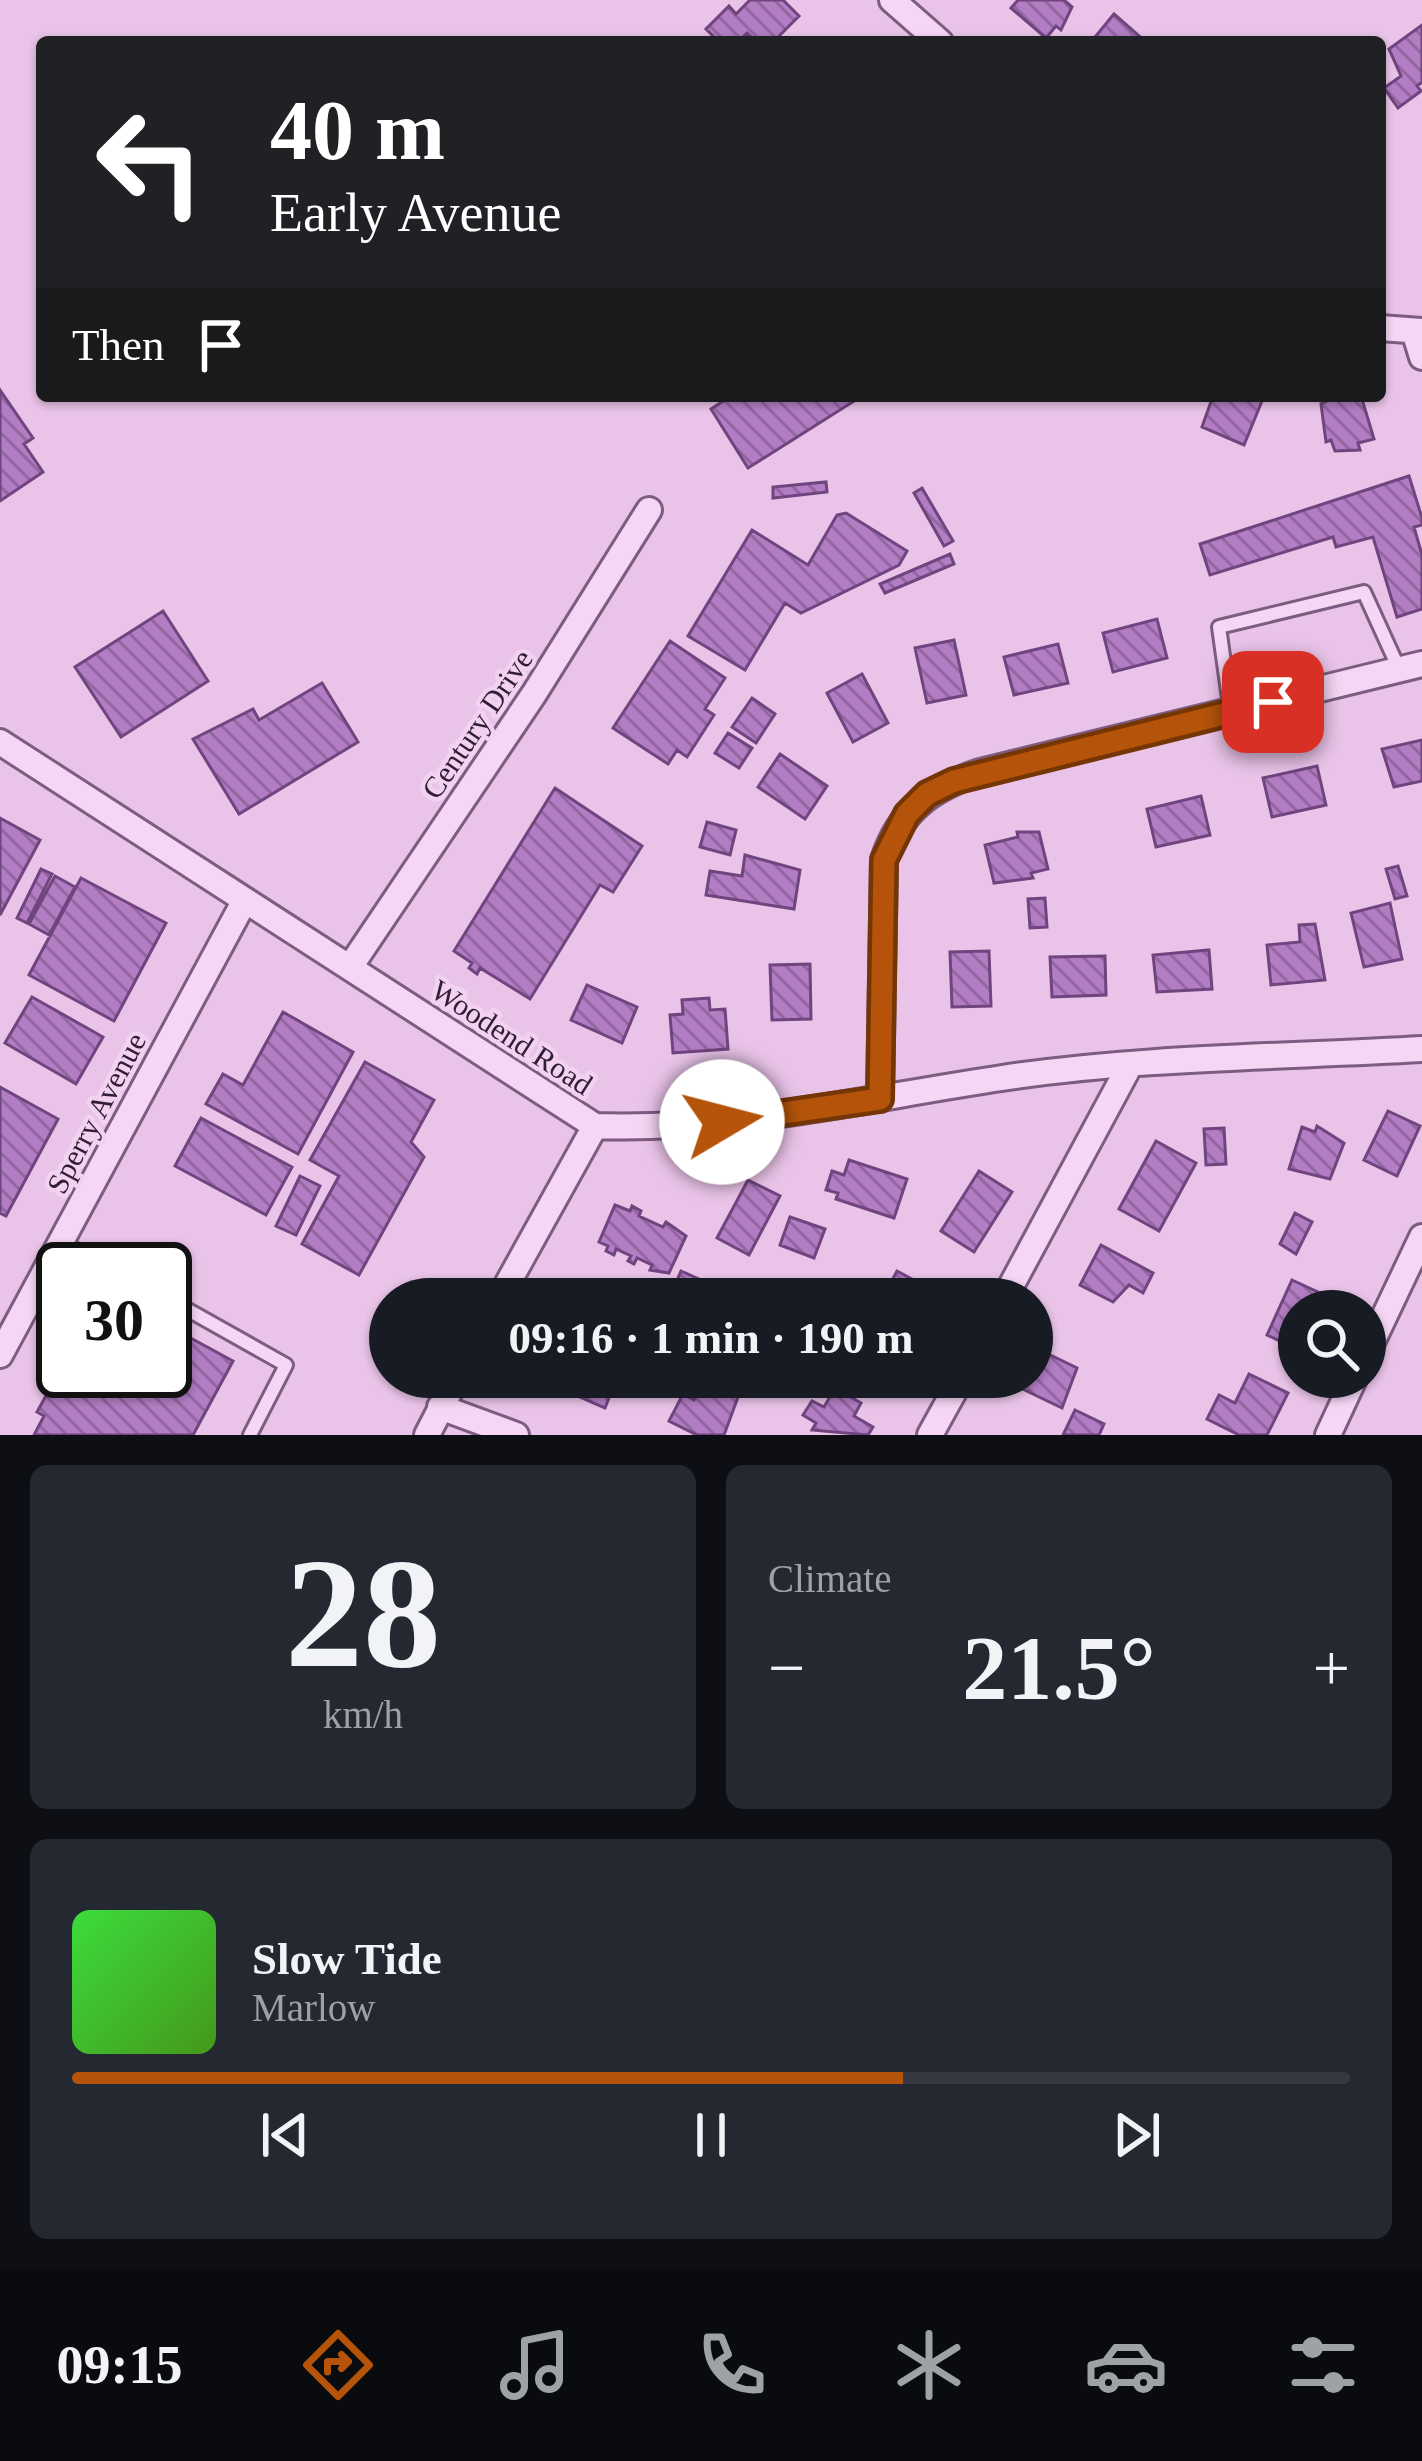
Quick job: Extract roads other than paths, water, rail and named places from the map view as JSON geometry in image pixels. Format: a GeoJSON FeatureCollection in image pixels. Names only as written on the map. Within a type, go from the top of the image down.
{"type":"FeatureCollection","features":[{"type":"Feature","properties":{"kind":"street"},"geometry":{"type":"LineString","coordinates":[[892,0],[933,36]]}},
{"type":"Feature","properties":{"kind":"street"},"geometry":{"type":"LineString","coordinates":[[1386,328],[1418,331],[1422,357]]}},
{"type":"Feature","properties":{"kind":"street","name":"Century Drive"},"geometry":{"type":"LineString","coordinates":[[350,967],[534,694],[649,510]]}},
{"type":"Feature","properties":{"kind":"street"},"geometry":{"type":"LineString","coordinates":[[880,1099],[881,883],[891,838],[927,794],[980,772],[1411,667]]}},
{"type":"Feature","properties":{"kind":"street","name":"Woodend Road"},"geometry":{"type":"LineString","coordinates":[[0,742],[595,1126],[683,1127],[1006,1077],[1130,1065],[1422,1049]]}},
{"type":"Feature","properties":{"kind":"street","name":"Sperry Avenue"},"geometry":{"type":"LineString","coordinates":[[61,1242],[245,900]]}},
{"type":"Feature","properties":{"kind":"street"},"geometry":{"type":"LineString","coordinates":[[1015,1278],[1130,1065]]}},
{"type":"Feature","properties":{"kind":"street"},"geometry":{"type":"LineString","coordinates":[[512,1278],[595,1126]]}},
{"type":"Feature","properties":{"kind":"street"},"geometry":{"type":"LineString","coordinates":[[1386,1313],[1422,1237]]}},
{"type":"Feature","properties":{"kind":"street","name":"Sperry Avenue"},"geometry":{"type":"LineString","coordinates":[[0,1355],[36,1288]]}},
{"type":"Feature","properties":{"kind":"street"},"geometry":{"type":"LineString","coordinates":[[427,1435],[445,1398]]}},
{"type":"Feature","properties":{"kind":"street"},"geometry":{"type":"LineString","coordinates":[[930,1435],[950,1398]]}},
{"type":"Feature","properties":{"kind":"street"},"geometry":{"type":"LineString","coordinates":[[1328,1435],[1345,1398]]}},
{"type":"Feature","properties":{"kind":"street"},"geometry":{"type":"LineString","coordinates":[[440,1407],[516,1435]]}},
{"type":"Feature","properties":{"kind":"lane"},"geometry":{"type":"LineString","coordinates":[[1231,713],[1219,627],[1364,592],[1411,667]]}},
{"type":"Feature","properties":{"kind":"lane"},"geometry":{"type":"LineString","coordinates":[[192,1313],[286,1365],[250,1435]]}}]}
